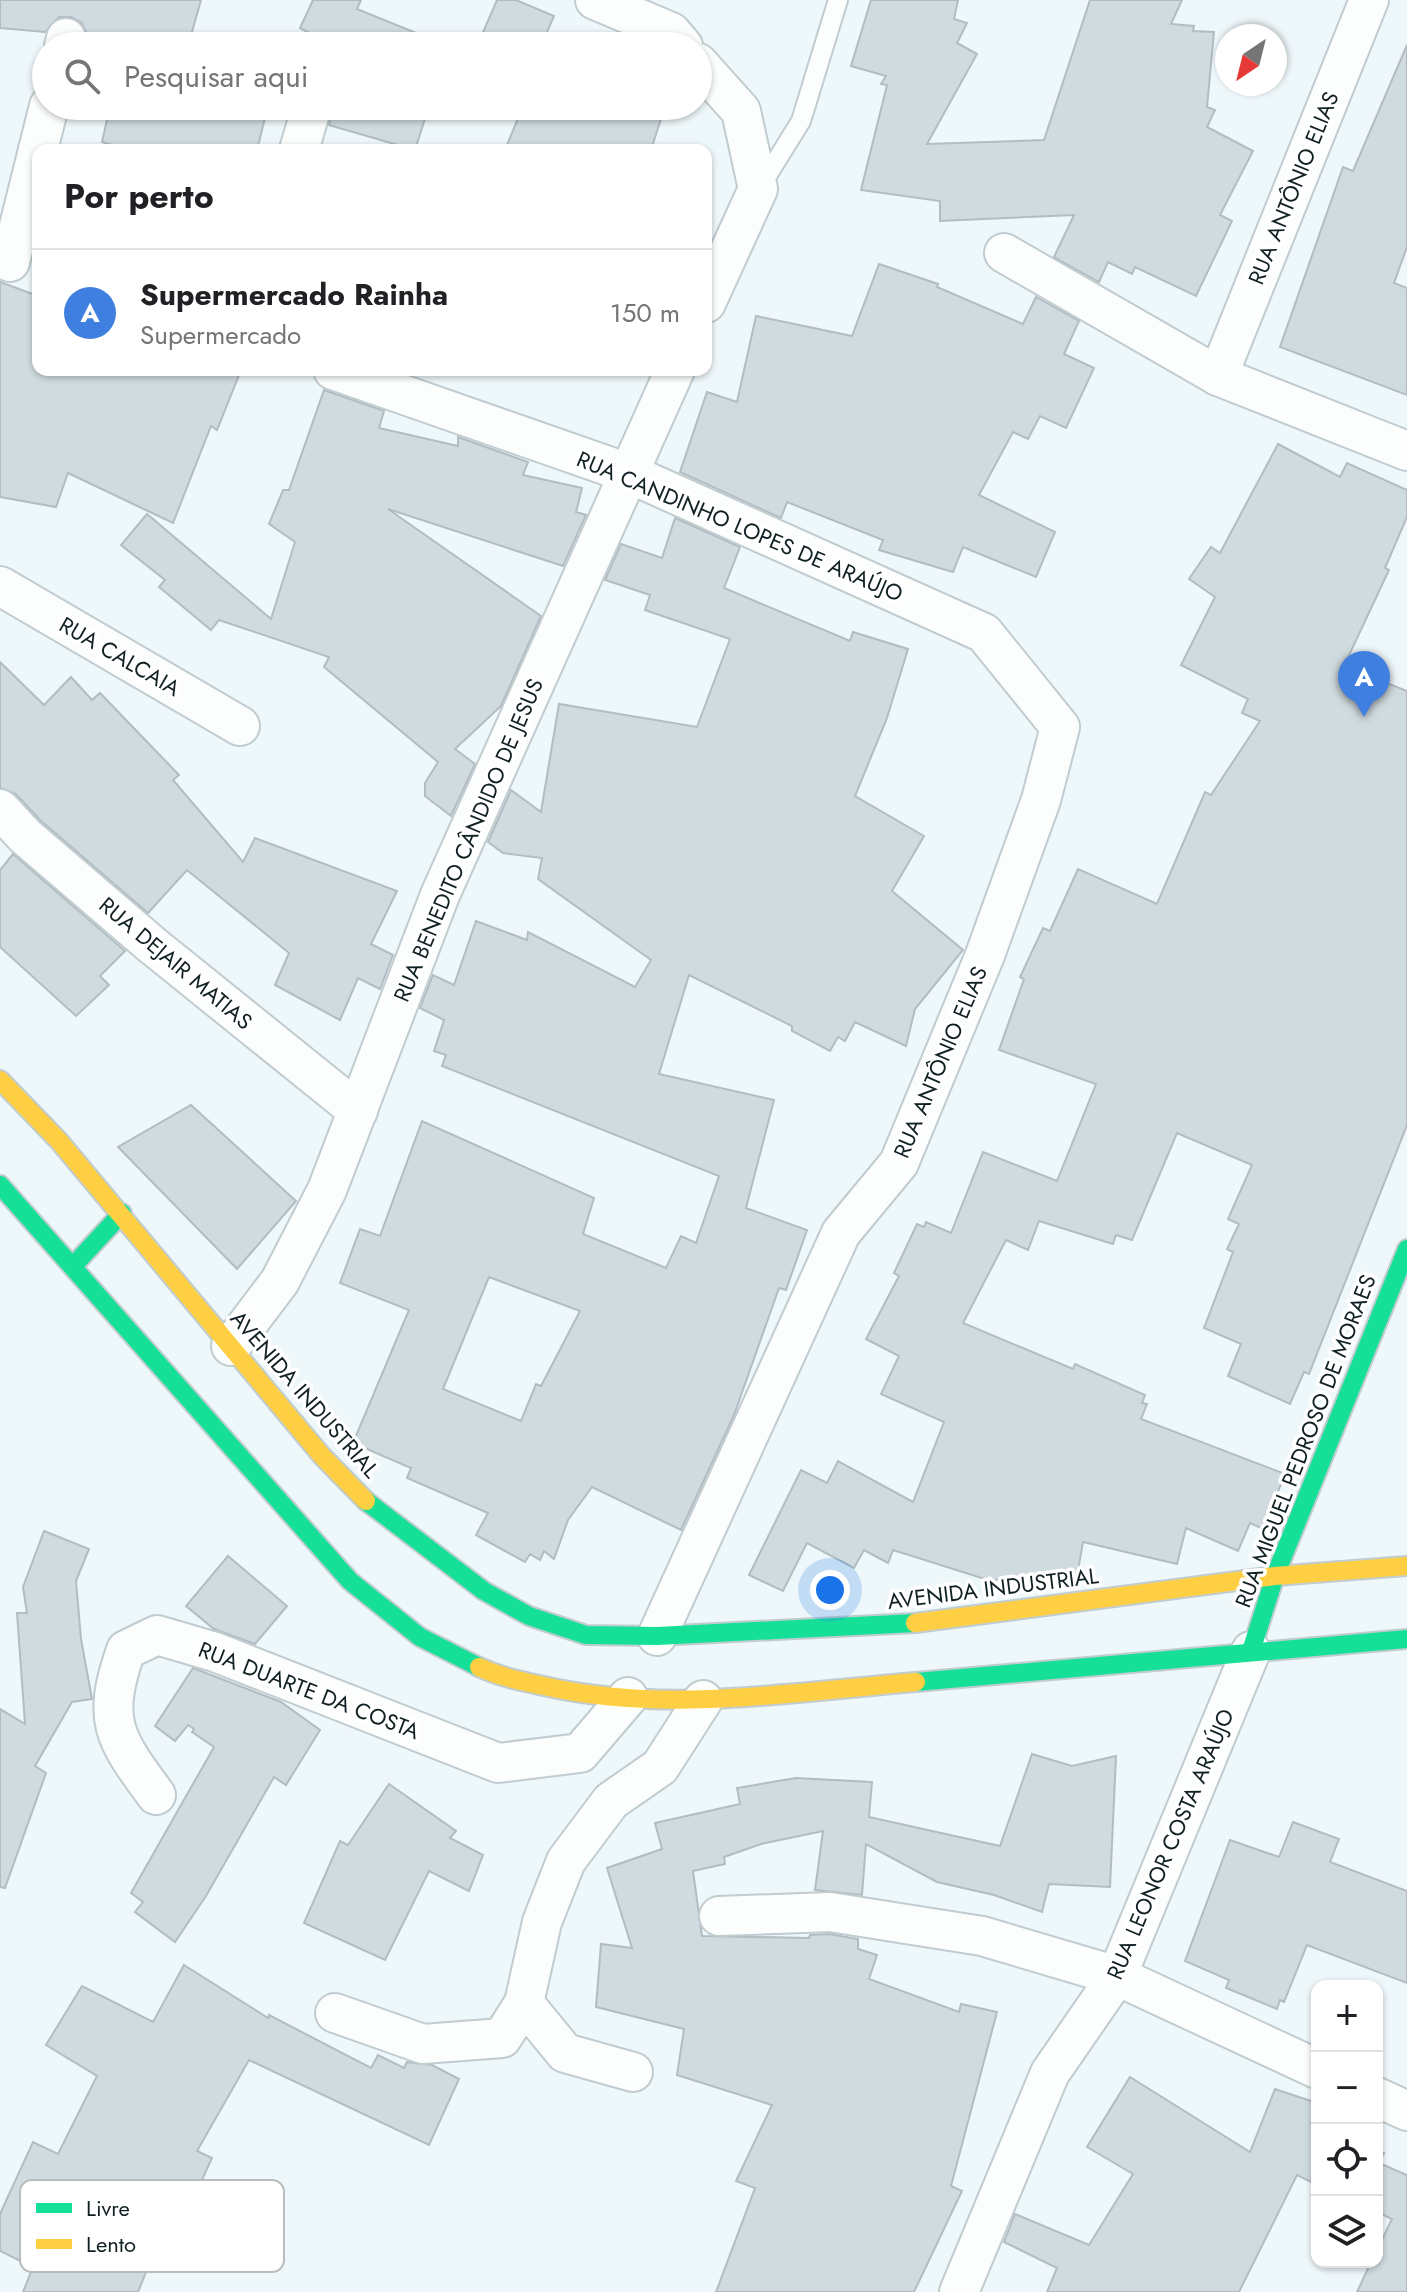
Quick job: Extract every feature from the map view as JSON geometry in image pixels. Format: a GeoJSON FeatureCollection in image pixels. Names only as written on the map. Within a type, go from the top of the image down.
{"type":"FeatureCollection","features":[{"type":"Feature","properties":{"kind":"main road","name":"AVENIDA INDUSTRIAL"},"geometry":{"type":"LineString","coordinates":[[0,1080],[122,1213],[322,1456],[372,1507],[484,1591],[529,1616],[586,1635],[657,1636],[922,1623],[1275,1576],[1407,1566]]}},
{"type":"Feature","properties":{"kind":"main road"},"geometry":{"type":"LineString","coordinates":[[0,1185],[246,1467],[350,1581],[420,1637],[495,1675],[583,1695],[703,1700],[1407,1639]]}},
{"type":"Feature","properties":{"kind":"main road"},"geometry":{"type":"LineString","coordinates":[[73,1266],[122,1213]]}},
{"type":"Feature","properties":{"kind":"main road","name":"RUA MIGUEL PEDROSO DE MORAES"},"geometry":{"type":"LineString","coordinates":[[1251,1651],[1275,1576],[1407,1249]]}},
{"type":"Feature","properties":{"kind":"street"},"geometry":{"type":"LineString","coordinates":[[595,0],[671,32]]}},
{"type":"Feature","properties":{"kind":"street","name":"RUA ANTÔNIO ELIAS"},"geometry":{"type":"LineString","coordinates":[[1218,376],[1369,0]]}},
{"type":"Feature","properties":{"kind":"street"},"geometry":{"type":"LineString","coordinates":[[712,79],[741,111],[758,189],[712,290]]}},
{"type":"Feature","properties":{"kind":"street"},"geometry":{"type":"LineString","coordinates":[[40,144],[46,120]]}},
{"type":"Feature","properties":{"kind":"street"},"geometry":{"type":"LineString","coordinates":[[301,144],[308,120]]}},
{"type":"Feature","properties":{"kind":"street"},"geometry":{"type":"LineString","coordinates":[[16,264],[32,181]]}},
{"type":"Feature","properties":{"kind":"street"},"geometry":{"type":"LineString","coordinates":[[1004,253],[1218,376],[1407,451]]}},
{"type":"Feature","properties":{"kind":"street","name":"RUA CANDINHO LOPES DE ARAÚJO"},"geometry":{"type":"LineString","coordinates":[[350,376],[628,473],[984,633],[1060,727]]}},
{"type":"Feature","properties":{"kind":"street","name":"RUA BENEDITO CÂNDIDO DE JESUS"},"geometry":{"type":"LineString","coordinates":[[231,1346],[280,1281],[327,1190],[440,895],[672,376]]}},
{"type":"Feature","properties":{"kind":"street","name":"RUA CALCAIA"},"geometry":{"type":"LineString","coordinates":[[0,586],[240,726]]}},
{"type":"Feature","properties":{"kind":"street","name":"RUA ANTÔNIO ELIAS"},"geometry":{"type":"LineString","coordinates":[[657,1636],[841,1233],[899,1163],[985,955],[1041,800],[1060,727]]}},
{"type":"Feature","properties":{"kind":"street","name":"RUA DEJAIR MATIAS"},"geometry":{"type":"LineString","coordinates":[[0,809],[25,836],[152,945],[358,1111]]}},
{"type":"Feature","properties":{"kind":"street","name":"RUA DUARTE DA COSTA"},"geometry":{"type":"LineString","coordinates":[[156,1795],[120,1745],[112,1691],[126,1650],[157,1635],[215,1652],[498,1763],[580,1753],[628,1697]]}},
{"type":"Feature","properties":{"kind":"street","name":"RUA LEONOR COSTA ARAÚJO"},"geometry":{"type":"LineString","coordinates":[[959,2292],[1050,2073],[1117,1976],[1251,1651]]}},
{"type":"Feature","properties":{"kind":"street"},"geometry":{"type":"LineString","coordinates":[[335,2013],[423,2044],[502,2038],[524,2003],[542,1922],[566,1861],[611,1801],[660,1767],[703,1700]]}},
{"type":"Feature","properties":{"kind":"street"},"geometry":{"type":"LineString","coordinates":[[719,1916],[830,1912],[982,1936],[1117,1976],[1311,2066]]}},
{"type":"Feature","properties":{"kind":"street"},"geometry":{"type":"LineString","coordinates":[[524,2003],[565,2053],[633,2072]]}},
{"type":"Feature","properties":{"kind":"street"},"geometry":{"type":"LineString","coordinates":[[1383,2100],[1407,2111]]}},
{"type":"Feature","properties":{"kind":"lane"},"geometry":{"type":"LineString","coordinates":[[758,189],[801,121],[838,0]]}},
{"type":"Feature","properties":{"kind":"building"},"geometry":{"type":"Polygon","coordinates":[[[0,0],[201,0],[192,32],[86,32],[82,23],[71,17],[59,17],[45,32],[0,28],[0,0]]]}},
{"type":"Feature","properties":{"kind":"building"},"geometry":{"type":"Polygon","coordinates":[[[313,0],[361,0],[357,9],[414,32],[307,32],[300,28],[313,0]]]}},
{"type":"Feature","properties":{"kind":"building"},"geometry":{"type":"Polygon","coordinates":[[[497,0],[516,0],[554,16],[547,32],[483,32],[497,0]]]}},
{"type":"Feature","properties":{"kind":"building"},"geometry":{"type":"Polygon","coordinates":[[[871,0],[958,0],[954,19],[967,23],[957,43],[977,54],[927,144],[1044,140],[1090,0],[1182,0],[1171,24],[1194,26],[1193,31],[1214,32],[1207,107],[1215,110],[1207,127],[1253,151],[1220,215],[1232,221],[1196,296],[1135,267],[1132,274],[1108,262],[1099,282],[1054,257],[1074,215],[940,221],[940,201],[861,190],[887,85],[881,84],[886,76],[851,66],[871,0]]]}},
{"type":"Feature","properties":{"kind":"building"},"geometry":{"type":"Polygon","coordinates":[[[1407,45],[1407,247],[1394,283],[1407,288],[1407,395],[1280,347],[1343,167],[1353,171],[1407,45]]]}},
{"type":"Feature","properties":{"kind":"building"},"geometry":{"type":"Polygon","coordinates":[[[107,120],[264,120],[258,144],[102,142],[107,120]]]}},
{"type":"Feature","properties":{"kind":"building"},"geometry":{"type":"Polygon","coordinates":[[[330,120],[425,120],[417,144],[394,144],[329,125],[330,120]]]}},
{"type":"Feature","properties":{"kind":"building"},"geometry":{"type":"Polygon","coordinates":[[[517,120],[661,120],[653,144],[507,144],[517,120]]]}},
{"type":"Feature","properties":{"kind":"building"},"geometry":{"type":"Polygon","coordinates":[[[879,264],[938,284],[937,287],[1023,324],[1036,297],[1079,321],[1064,354],[1094,368],[1066,428],[1040,416],[1028,439],[1013,432],[979,495],[1055,532],[1036,577],[963,547],[953,572],[879,550],[883,540],[787,502],[781,518],[680,472],[707,392],[737,402],[756,316],[852,336],[879,264]]]}},
{"type":"Feature","properties":{"kind":"building"},"geometry":{"type":"Polygon","coordinates":[[[0,282],[32,294],[32,376],[239,376],[217,430],[211,426],[173,523],[68,473],[56,507],[0,497],[0,282]]]}},
{"type":"Feature","properties":{"kind":"building"},"geometry":{"type":"Polygon","coordinates":[[[324,390],[384,411],[379,428],[458,446],[458,437],[528,462],[523,475],[582,488],[576,512],[586,515],[563,566],[388,509],[541,616],[501,706],[455,749],[475,764],[451,816],[425,796],[425,783],[438,762],[324,667],[329,657],[219,620],[211,630],[159,587],[165,580],[121,545],[147,514],[271,619],[295,542],[269,524],[283,490],[289,490],[324,390]]]}},
{"type":"Feature","properties":{"kind":"building"},"geometry":{"type":"Polygon","coordinates":[[[1278,444],[1340,477],[1347,463],[1407,490],[1407,517],[1385,568],[1389,570],[1344,666],[1407,691],[1407,1125],[1309,1374],[1304,1372],[1290,1404],[1228,1376],[1241,1344],[1204,1328],[1233,1252],[1227,1249],[1239,1224],[1228,1219],[1252,1165],[1177,1133],[1132,1240],[1116,1235],[1113,1244],[1039,1221],[1028,1250],[1006,1240],[963,1323],[1073,1369],[1075,1364],[1145,1395],[1142,1403],[1147,1404],[1141,1419],[1285,1474],[1263,1529],[1250,1523],[1238,1551],[1186,1528],[1177,1564],[1083,1542],[1077,1576],[988,1580],[893,1550],[888,1563],[864,1550],[854,1568],[807,1543],[783,1591],[749,1575],[801,1470],[827,1483],[838,1461],[913,1502],[944,1422],[881,1394],[899,1356],[866,1339],[899,1276],[894,1273],[917,1224],[924,1227],[926,1222],[951,1233],[983,1152],[1057,1181],[1096,1084],[999,1050],[1024,979],[1020,977],[1043,928],[1050,931],[1078,869],[1157,904],[1205,792],[1211,795],[1260,721],[1242,713],[1248,699],[1181,665],[1215,597],[1189,579],[1211,547],[1220,553],[1278,444]]]}},
{"type":"Feature","properties":{"kind":"building"},"geometry":{"type":"Polygon","coordinates":[[[675,518],[740,547],[724,588],[850,641],[853,632],[908,649],[887,718],[855,796],[924,836],[892,891],[963,950],[915,1009],[906,1046],[855,1022],[845,1041],[838,1037],[830,1051],[792,1031],[792,1026],[689,975],[659,1074],[774,1100],[746,1208],[807,1230],[786,1290],[779,1288],[734,1415],[681,1530],[592,1487],[568,1520],[554,1559],[544,1551],[540,1560],[530,1554],[525,1562],[476,1535],[488,1513],[407,1478],[411,1468],[353,1443],[409,1310],[340,1283],[360,1229],[380,1236],[422,1121],[594,1198],[583,1234],[666,1268],[681,1236],[696,1243],[719,1176],[442,1066],[446,1055],[434,1051],[444,1020],[420,1008],[433,975],[454,985],[476,921],[527,940],[528,932],[635,987],[651,960],[538,879],[542,858],[503,853],[488,842],[511,790],[541,812],[559,704],[697,727],[730,639],[645,610],[650,595],[605,580],[621,544],[662,558],[675,518]],[[489,1277],[443,1389],[521,1421],[536,1384],[541,1386],[580,1311],[489,1277]]]}},
{"type":"Feature","properties":{"kind":"building"},"geometry":{"type":"Polygon","coordinates":[[[0,662],[44,705],[71,677],[92,700],[100,693],[179,775],[173,780],[243,862],[255,838],[397,891],[371,944],[393,955],[380,989],[358,978],[340,1020],[275,985],[289,953],[187,870],[148,913],[40,820],[16,794],[0,788],[0,662]]]}},
{"type":"Feature","properties":{"kind":"building"},"geometry":{"type":"Polygon","coordinates":[[[13,854],[125,951],[100,976],[109,985],[76,1016],[0,947],[0,870],[13,854]]]}},
{"type":"Feature","properties":{"kind":"building"},"geometry":{"type":"Polygon","coordinates":[[[191,1105],[296,1201],[237,1269],[118,1147],[191,1105]]]}},
{"type":"Feature","properties":{"kind":"building"},"geometry":{"type":"Polygon","coordinates":[[[44,1531],[89,1549],[76,1581],[81,1639],[92,1699],[72,1702],[35,1766],[46,1773],[5,1888],[0,1887],[0,1709],[25,1724],[17,1613],[27,1613],[23,1587],[44,1531]]]}},
{"type":"Feature","properties":{"kind":"building"},"geometry":{"type":"Polygon","coordinates":[[[228,1556],[287,1606],[255,1644],[214,1629],[186,1606],[228,1556]]]}},
{"type":"Feature","properties":{"kind":"building"},"geometry":{"type":"Polygon","coordinates":[[[193,1668],[281,1702],[320,1730],[286,1785],[274,1777],[206,1896],[175,1942],[135,1912],[143,1902],[131,1893],[214,1747],[192,1732],[194,1729],[188,1725],[175,1741],[155,1726],[193,1668]]]}},
{"type":"Feature","properties":{"kind":"building"},"geometry":{"type":"Polygon","coordinates":[[[1032,1754],[1072,1766],[1116,1756],[1110,1887],[1049,1884],[1042,1912],[994,1895],[937,1882],[866,1844],[862,1895],[815,1890],[823,1831],[761,1844],[724,1857],[725,1864],[693,1871],[702,1936],[809,1938],[810,1935],[829,1934],[858,1939],[858,1949],[877,1955],[869,1979],[959,2012],[961,2004],[997,2012],[951,2186],[962,2191],[914,2292],[716,2292],[755,2188],[736,2181],[772,2105],[677,2075],[684,2029],[596,2007],[601,1944],[632,1948],[607,1868],[662,1849],[655,1823],[740,1804],[737,1788],[796,1778],[872,1782],[869,1817],[1000,1846],[1032,1754]]]}},
{"type":"Feature","properties":{"kind":"building"},"geometry":{"type":"Polygon","coordinates":[[[389,1784],[456,1831],[450,1838],[483,1855],[469,1891],[429,1871],[385,1960],[304,1923],[340,1841],[348,1845],[389,1784]]]}},
{"type":"Feature","properties":{"kind":"building"},"geometry":{"type":"Polygon","coordinates":[[[1293,1822],[1339,1839],[1330,1862],[1407,1891],[1407,1983],[1307,1945],[1284,2002],[1280,2000],[1277,2009],[1226,1988],[1229,1980],[1185,1961],[1230,1840],[1279,1857],[1293,1822]]]}},
{"type":"Feature","properties":{"kind":"building"},"geometry":{"type":"Polygon","coordinates":[[[184,1965],[268,2018],[269,2015],[371,2068],[378,2055],[404,2068],[407,2062],[432,2065],[459,2079],[429,2145],[249,2060],[197,2151],[212,2158],[202,2180],[20,2180],[20,2261],[0,2251],[0,2214],[33,2142],[58,2154],[97,2076],[46,2045],[82,1986],[153,2022],[184,1965]]]}},
{"type":"Feature","properties":{"kind":"building"},"geometry":{"type":"Polygon","coordinates":[[[1130,2077],[1250,2152],[1275,2089],[1311,2101],[1311,2182],[1297,2175],[1239,2292],[1047,2292],[1057,2268],[1004,2242],[1015,2214],[1089,2245],[1133,2174],[1087,2147],[1130,2077]]]}},
{"type":"Feature","properties":{"kind":"building"},"geometry":{"type":"Polygon","coordinates":[[[1383,2165],[1407,2175],[1407,2292],[1357,2292],[1368,2268],[1383,2268],[1383,2238],[1392,2219],[1383,2215],[1383,2165]]]}},
{"type":"Feature","properties":{"kind":"building"},"geometry":{"type":"Polygon","coordinates":[[[31,2272],[146,2272],[138,2292],[23,2292],[31,2272]]]}},
{"type":"Feature","properties":{"kind":"traffic: fast"},"geometry":{"type":"LineString","coordinates":[[0,1185],[350,1581],[420,1637],[479,1667]]}},
{"type":"Feature","properties":{"kind":"traffic: fast"},"geometry":{"type":"LineString","coordinates":[[73,1266],[122,1213]]}},
{"type":"Feature","properties":{"kind":"traffic: fast"},"geometry":{"type":"LineString","coordinates":[[1251,1651],[1275,1576],[1407,1249]]}},
{"type":"Feature","properties":{"kind":"traffic: fast"},"geometry":{"type":"LineString","coordinates":[[366,1501],[484,1591],[529,1616],[586,1635],[657,1636],[915,1623]]}},
{"type":"Feature","properties":{"kind":"traffic: fast"},"geometry":{"type":"LineString","coordinates":[[916,1682],[1407,1639]]}},
{"type":"Feature","properties":{"kind":"traffic: slow"},"geometry":{"type":"LineString","coordinates":[[0,1080],[59,1141],[322,1456],[366,1501]]}},
{"type":"Feature","properties":{"kind":"traffic: slow"},"geometry":{"type":"LineString","coordinates":[[915,1623],[1275,1576],[1407,1566]]}},
{"type":"Feature","properties":{"kind":"traffic: slow"},"geometry":{"type":"LineString","coordinates":[[479,1667],[544,1686],[636,1699],[729,1698],[916,1682]]}},
{"type":"Feature","properties":{"kind":"place","name":"Supermercado Rainha"},"geometry":{"type":"Point","coordinates":[1364,717]}}]}
